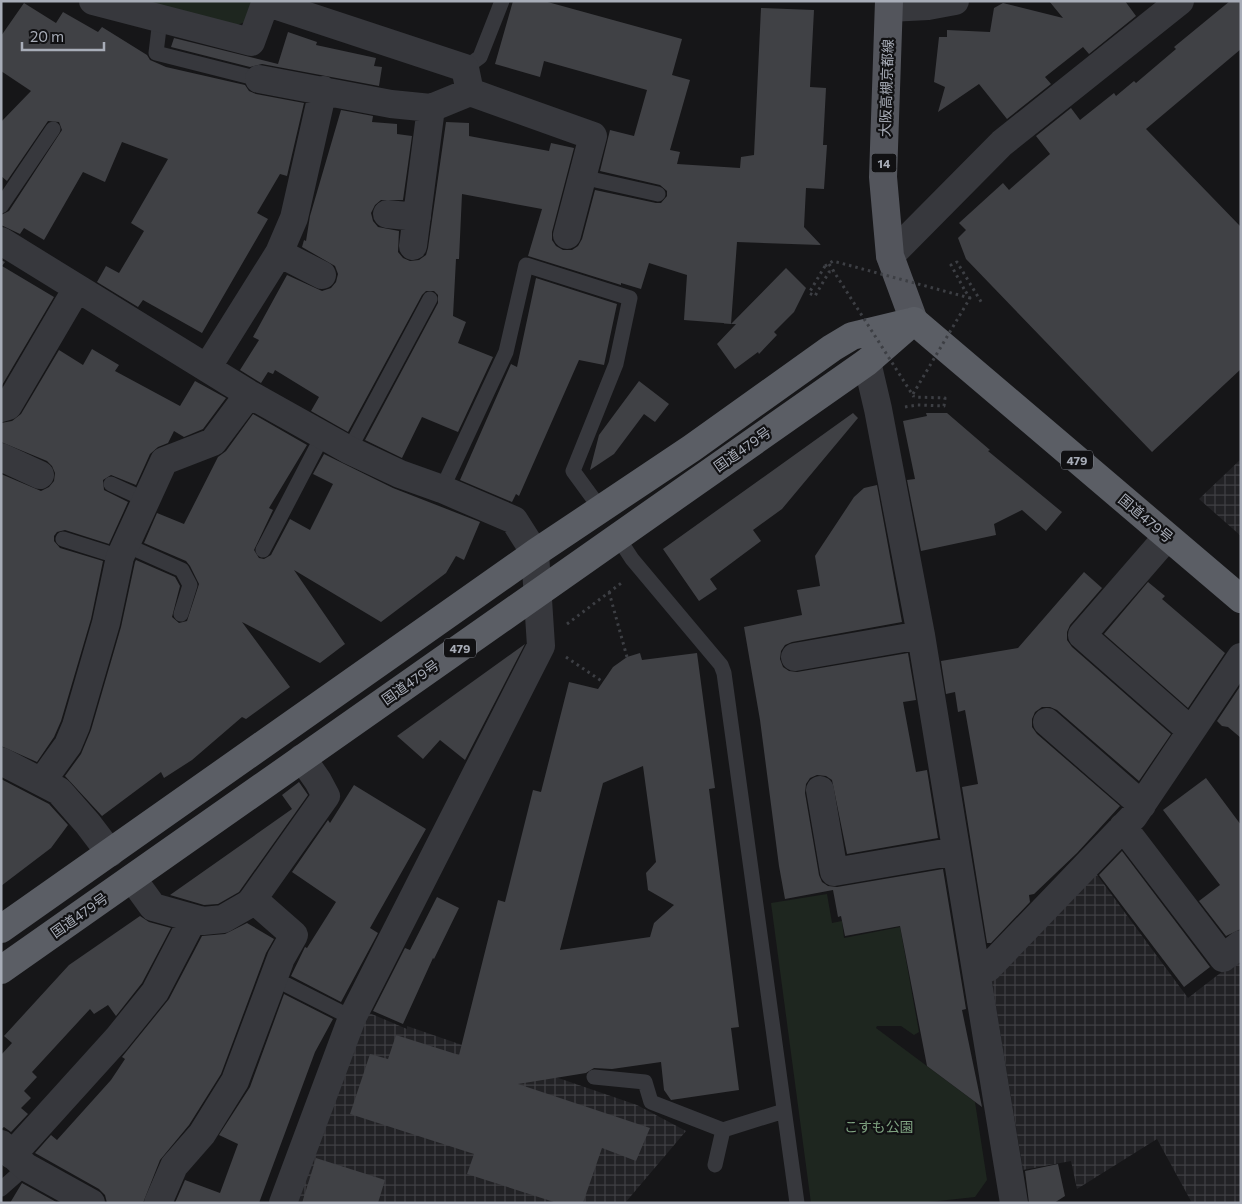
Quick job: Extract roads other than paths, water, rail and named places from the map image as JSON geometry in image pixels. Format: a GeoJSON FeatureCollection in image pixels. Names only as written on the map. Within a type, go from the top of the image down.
{"type":"FeatureCollection","features":[{"type":"Feature","properties":{"kind":"highway","name":"国道479号"},"geometry":{"type":"LineString","coordinates":[[1,970],[867,362],[914,321],[1241,599]]}},
{"type":"Feature","properties":{"kind":"highway","name":"479"},"geometry":{"type":"LineString","coordinates":[[1,930],[535,553],[692,448],[852,336],[914,321]]}},
{"type":"Feature","properties":{"kind":"main road","name":"大阪高槻京都線"},"geometry":{"type":"LineString","coordinates":[[889,5],[883,177],[890,256],[914,321]]}},
{"type":"Feature","properties":{"kind":"street"},"geometry":{"type":"LineString","coordinates":[[93,1],[160,20],[251,42],[266,2],[468,80],[593,136],[567,235]]}},
{"type":"Feature","properties":{"kind":"street"},"geometry":{"type":"LineString","coordinates":[[889,5],[928,6],[955,1]]}},
{"type":"Feature","properties":{"kind":"street"},"geometry":{"type":"LineString","coordinates":[[890,256],[1002,143],[1180,1]]}},
{"type":"Feature","properties":{"kind":"street"},"geometry":{"type":"LineString","coordinates":[[259,79],[390,104],[431,108],[468,80]]}},
{"type":"Feature","properties":{"kind":"street"},"geometry":{"type":"LineString","coordinates":[[207,368],[279,253],[294,218],[322,90]]}},
{"type":"Feature","properties":{"kind":"street"},"geometry":{"type":"LineString","coordinates":[[413,246],[431,108]]}},
{"type":"Feature","properties":{"kind":"street"},"geometry":{"type":"LineString","coordinates":[[387,214],[417,217]]}},
{"type":"Feature","properties":{"kind":"street"},"geometry":{"type":"LineString","coordinates":[[1,241],[76,290],[249,394],[348,450],[400,474],[442,489],[514,520],[535,553],[541,646],[352,1018],[283,1203]]}},
{"type":"Feature","properties":{"kind":"street"},"geometry":{"type":"LineString","coordinates":[[279,253],[322,275]]}},
{"type":"Feature","properties":{"kind":"street"},"geometry":{"type":"LineString","coordinates":[[1,408],[8,406],[76,290]]}},
{"type":"Feature","properties":{"kind":"street"},"geometry":{"type":"LineString","coordinates":[[867,362],[878,409],[921,635],[1014,1203]]}},
{"type":"Feature","properties":{"kind":"street"},"geometry":{"type":"LineString","coordinates":[[42,781],[68,745],[76,726],[106,623],[123,551],[164,461],[213,442],[249,394]]}},
{"type":"Feature","properties":{"kind":"street"},"geometry":{"type":"LineString","coordinates":[[1,457],[40,475]]}},
{"type":"Feature","properties":{"kind":"street"},"geometry":{"type":"LineString","coordinates":[[1167,537],[1082,634],[1190,730]]}},
{"type":"Feature","properties":{"kind":"street"},"geometry":{"type":"LineString","coordinates":[[795,657],[921,635]]}},
{"type":"Feature","properties":{"kind":"street"},"geometry":{"type":"LineString","coordinates":[[977,971],[988,968],[1142,805],[1190,730],[1241,657]]}},
{"type":"Feature","properties":{"kind":"street"},"geometry":{"type":"LineString","coordinates":[[1047,722],[1142,805]]}},
{"type":"Feature","properties":{"kind":"street"},"geometry":{"type":"LineString","coordinates":[[132,878],[153,907],[193,919],[203,921],[222,918],[249,904],[326,796],[318,780],[302,758]]}},
{"type":"Feature","properties":{"kind":"street"},"geometry":{"type":"LineString","coordinates":[[1,761],[59,791],[110,853]]}},
{"type":"Feature","properties":{"kind":"street"},"geometry":{"type":"LineString","coordinates":[[820,790],[834,872],[956,851]]}},
{"type":"Feature","properties":{"kind":"street"},"geometry":{"type":"LineString","coordinates":[[1123,827],[1223,958],[1241,944]]}},
{"type":"Feature","properties":{"kind":"street"},"geometry":{"type":"LineString","coordinates":[[158,1203],[174,1166],[202,1134],[235,1081],[281,958],[294,935],[253,899]]}},
{"type":"Feature","properties":{"kind":"street"},"geometry":{"type":"LineString","coordinates":[[91,1203],[13,1155],[117,1039],[154,992],[193,919]]}},
{"type":"Feature","properties":{"kind":"lane"},"geometry":{"type":"LineString","coordinates":[[468,80],[480,57],[502,1]]}},
{"type":"Feature","properties":{"kind":"lane"},"geometry":{"type":"LineString","coordinates":[[160,20],[156,53],[259,79]]}},
{"type":"Feature","properties":{"kind":"lane"},"geometry":{"type":"LineString","coordinates":[[1,206],[53,128]]}},
{"type":"Feature","properties":{"kind":"lane"},"geometry":{"type":"LineString","coordinates":[[582,177],[658,194]]}},
{"type":"Feature","properties":{"kind":"lane"},"geometry":{"type":"LineString","coordinates":[[442,489],[506,352],[526,265],[630,298],[616,364],[572,471],[600,508]]}},
{"type":"Feature","properties":{"kind":"lane"},"geometry":{"type":"LineString","coordinates":[[348,450],[430,299]]}},
{"type":"Feature","properties":{"kind":"lane"},"geometry":{"type":"LineString","coordinates":[[263,550],[323,435]]}},
{"type":"Feature","properties":{"kind":"lane"},"geometry":{"type":"LineString","coordinates":[[111,484],[146,500]]}},
{"type":"Feature","properties":{"kind":"lane"},"geometry":{"type":"LineString","coordinates":[[617,536],[641,569],[721,665],[724,673],[797,1203]]}},
{"type":"Feature","properties":{"kind":"lane"},"geometry":{"type":"LineString","coordinates":[[63,539],[123,551],[182,570],[190,586],[181,614]]}},
{"type":"Feature","properties":{"kind":"lane"},"geometry":{"type":"LineString","coordinates":[[287,984],[352,1018]]}},
{"type":"Feature","properties":{"kind":"lane"},"geometry":{"type":"LineString","coordinates":[[594,1077],[645,1082],[651,1102],[723,1130],[784,1111]]}},
{"type":"Feature","properties":{"kind":"lane"},"geometry":{"type":"LineString","coordinates":[[716,1165],[723,1130]]}},
{"type":"Feature","properties":{"kind":"lane"},"geometry":{"type":"LineString","coordinates":[[1,1190],[13,1155]]}},
{"type":"Feature","properties":{"kind":"park label","name":"こすも公園"},"geometry":{"type":"Point","coordinates":[879,1126]}}]}
